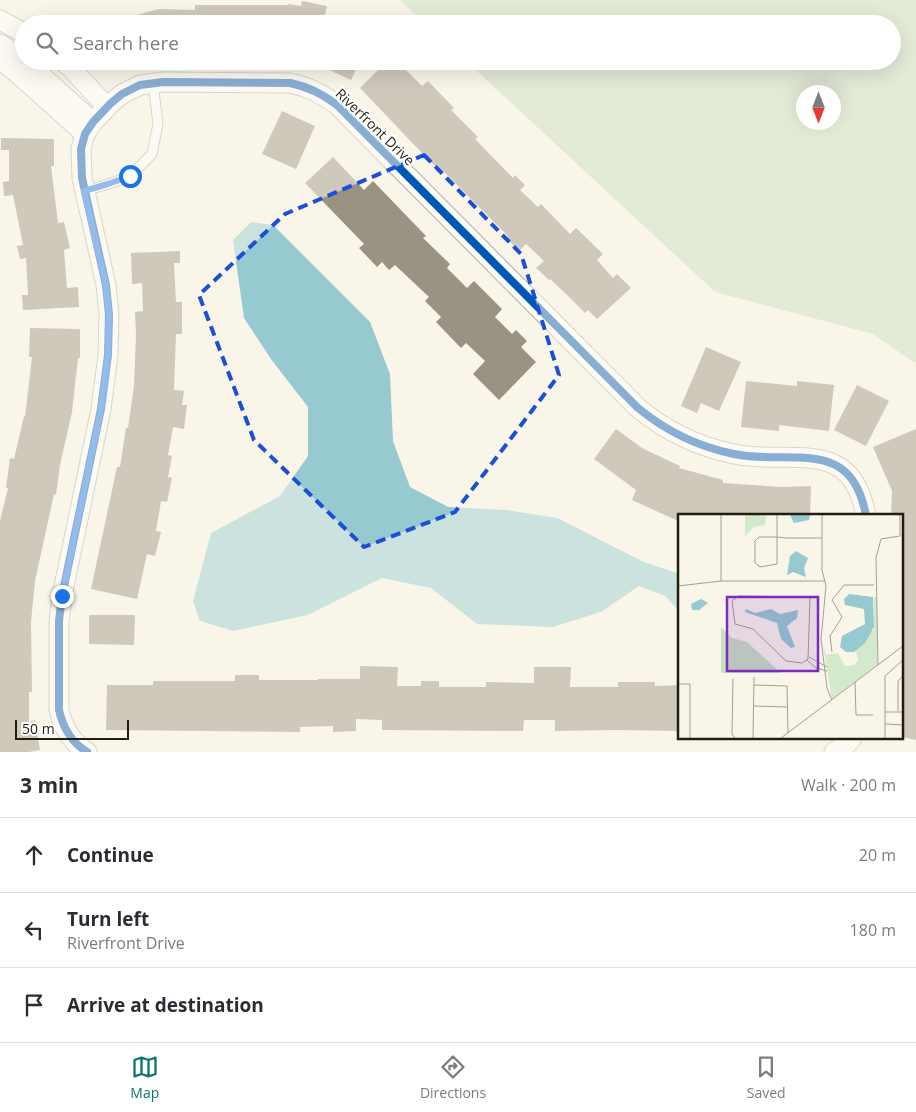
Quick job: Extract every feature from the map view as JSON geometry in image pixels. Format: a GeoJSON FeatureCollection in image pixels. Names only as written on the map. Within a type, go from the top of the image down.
{"type":"FeatureCollection","features":[{"type":"Feature","properties":{"kind":"street"},"geometry":{"type":"LineString","coordinates":[[0,20],[15,28]]}},
{"type":"Feature","properties":{"kind":"street"},"geometry":{"type":"LineString","coordinates":[[0,44],[15,56]]}},
{"type":"Feature","properties":{"kind":"street"},"geometry":{"type":"LineString","coordinates":[[0,59],[15,62]]}},
{"type":"Feature","properties":{"kind":"street"},"geometry":{"type":"LineString","coordinates":[[30,70],[89,128],[81,149],[82,178],[106,285],[109,315],[108,355],[101,409],[62,596],[59,621],[59,710],[62,723],[69,736],[86,752]]}},
{"type":"Feature","properties":{"kind":"street"},"geometry":{"type":"LineString","coordinates":[[73,70],[107,107]]}},
{"type":"Feature","properties":{"kind":"street","name":"Riverfront Drive"},"geometry":{"type":"LineString","coordinates":[[89,128],[107,107],[122,94],[140,85],[153,83],[290,83],[322,94],[337,105],[638,408],[655,422],[705,446],[734,454],[757,457],[809,457],[826,460],[844,470],[854,482],[862,497],[866,514]]}},
{"type":"Feature","properties":{"kind":"street"},"geometry":{"type":"LineString","coordinates":[[834,752],[850,740]]}},
{"type":"Feature","properties":{"kind":"lane"},"geometry":{"type":"LineString","coordinates":[[84,191],[130,176],[152,154],[158,124],[153,83]]}},
{"type":"Feature","properties":{"kind":"highlighted area"},"geometry":{"type":"Polygon","coordinates":[[[424,155],[521,254],[559,375],[455,512],[364,547],[254,440],[199,295],[285,214],[424,155]]]}},
{"type":"Feature","properties":{"kind":"green space"},"geometry":{"type":"Polygon","coordinates":[[[400,0],[916,0],[916,364],[873,334],[715,292],[476,70],[901,70],[901,15],[416,15],[400,0]]]}},
{"type":"Feature","properties":{"kind":"water"},"geometry":{"type":"Polygon","coordinates":[[[251,222],[273,225],[370,322],[390,374],[393,441],[410,487],[448,507],[507,510],[557,518],[644,562],[678,573],[678,610],[665,596],[639,586],[601,612],[552,627],[477,624],[431,588],[382,578],[308,615],[233,631],[200,621],[193,601],[211,533],[280,496],[308,456],[308,407],[271,359],[244,318],[233,240],[251,222]]]}},
{"type":"Feature","properties":{"kind":"building"},"geometry":{"type":"Polygon","coordinates":[[[302,1],[327,6],[325,15],[136,15],[159,9],[195,10],[195,5],[288,4],[301,6],[302,1]]]}},
{"type":"Feature","properties":{"kind":"building"},"geometry":{"type":"Polygon","coordinates":[[[329,70],[356,70],[351,80],[329,70]]]}},
{"type":"Feature","properties":{"kind":"building"},"geometry":{"type":"Polygon","coordinates":[[[378,70],[406,70],[422,86],[428,81],[454,108],[451,110],[478,137],[475,139],[513,178],[515,175],[525,185],[520,190],[538,207],[541,204],[570,234],[576,228],[603,254],[597,260],[613,278],[617,274],[631,288],[597,319],[588,310],[585,313],[536,268],[544,261],[526,244],[519,251],[507,238],[508,236],[443,171],[442,173],[421,152],[360,88],[378,70]]]}},
{"type":"Feature","properties":{"kind":"building"},"geometry":{"type":"Polygon","coordinates":[[[282,111],[315,126],[296,169],[262,154],[282,111]]]}},
{"type":"Feature","properties":{"kind":"building"},"geometry":{"type":"Polygon","coordinates":[[[1,138],[54,139],[54,166],[51,166],[58,223],[64,222],[70,248],[64,250],[67,288],[78,287],[79,307],[23,310],[22,295],[28,295],[26,258],[20,259],[17,246],[23,245],[13,195],[4,196],[3,182],[9,181],[9,150],[1,150],[1,138]]]}},
{"type":"Feature","properties":{"kind":"building"},"geometry":{"type":"Polygon","coordinates":[[[333,157],[364,190],[373,181],[426,236],[423,238],[450,264],[447,268],[467,288],[474,281],[502,309],[495,317],[512,334],[516,330],[527,341],[521,347],[536,362],[499,400],[473,374],[485,361],[466,343],[461,348],[436,322],[441,317],[425,301],[429,297],[395,265],[389,270],[382,262],[377,267],[359,248],[364,244],[305,183],[333,157]]]}},
{"type":"Feature","properties":{"kind":"building"},"geometry":{"type":"Polygon","coordinates":[[[180,251],[180,263],[174,263],[176,302],[182,302],[182,334],[176,334],[174,390],[184,391],[182,405],[187,405],[184,429],[173,427],[168,455],[172,456],[168,477],[172,478],[167,502],[161,501],[156,531],[161,532],[155,556],[147,554],[137,599],[91,589],[117,467],[120,467],[126,428],[128,428],[134,386],[135,312],[143,311],[142,283],[132,284],[131,253],[180,251]]]}},
{"type":"Feature","properties":{"kind":"building"},"geometry":{"type":"Polygon","coordinates":[[[30,328],[80,329],[80,358],[78,358],[72,412],[60,465],[56,495],[54,494],[35,581],[31,622],[32,692],[29,692],[29,722],[35,720],[40,750],[0,752],[0,521],[8,488],[6,488],[10,458],[14,459],[25,417],[32,357],[29,357],[30,328]]]}},
{"type":"Feature","properties":{"kind":"building"},"geometry":{"type":"Polygon","coordinates":[[[706,347],[741,362],[719,411],[701,403],[697,413],[681,406],[706,347]]]}},
{"type":"Feature","properties":{"kind":"building"},"geometry":{"type":"Polygon","coordinates":[[[746,381],[797,386],[797,381],[834,385],[829,431],[779,425],[779,431],[741,427],[746,381]]]}},
{"type":"Feature","properties":{"kind":"building"},"geometry":{"type":"Polygon","coordinates":[[[857,385],[889,401],[866,446],[834,430],[857,385]]]}},
{"type":"Feature","properties":{"kind":"building"},"geometry":{"type":"Polygon","coordinates":[[[616,429],[642,448],[680,466],[679,468],[723,480],[723,483],[781,487],[811,486],[810,514],[678,514],[678,521],[632,500],[636,490],[594,459],[616,429]]]}},
{"type":"Feature","properties":{"kind":"building"},"geometry":{"type":"Polygon","coordinates":[[[916,429],[916,740],[904,737],[904,514],[891,514],[892,491],[873,447],[916,429]]]}},
{"type":"Feature","properties":{"kind":"building"},"geometry":{"type":"Polygon","coordinates":[[[89,615],[135,615],[134,645],[89,644],[89,615]]]}},
{"type":"Feature","properties":{"kind":"building"},"geometry":{"type":"Polygon","coordinates":[[[360,666],[398,667],[397,686],[421,686],[421,681],[439,681],[439,687],[486,687],[486,682],[534,683],[534,667],[571,667],[570,687],[618,687],[618,682],[655,682],[655,686],[678,685],[678,731],[555,731],[555,720],[524,720],[523,731],[382,730],[382,720],[356,719],[356,731],[333,732],[333,726],[300,727],[300,732],[106,730],[107,685],[153,685],[153,681],[235,681],[235,675],[259,675],[259,680],[360,679],[360,666]]]}},
{"type":"Feature","properties":{"kind":"cycle path"},"geometry":{"type":"LineString","coordinates":[[87,752],[76,744],[68,734],[59,710],[59,621],[62,596],[101,409],[108,355],[109,315],[106,285],[82,178],[81,149],[85,134],[93,122],[122,94],[140,85],[163,82],[290,83],[326,97],[337,105],[638,408],[671,431],[721,451],[755,457],[816,459],[833,464],[847,474],[859,491],[865,514]]}},
{"type":"Feature","properties":{"kind":"route"},"geometry":{"type":"LineString","coordinates":[[62,596],[101,409],[108,355],[109,315],[106,285],[84,191],[130,176]]}}]}
